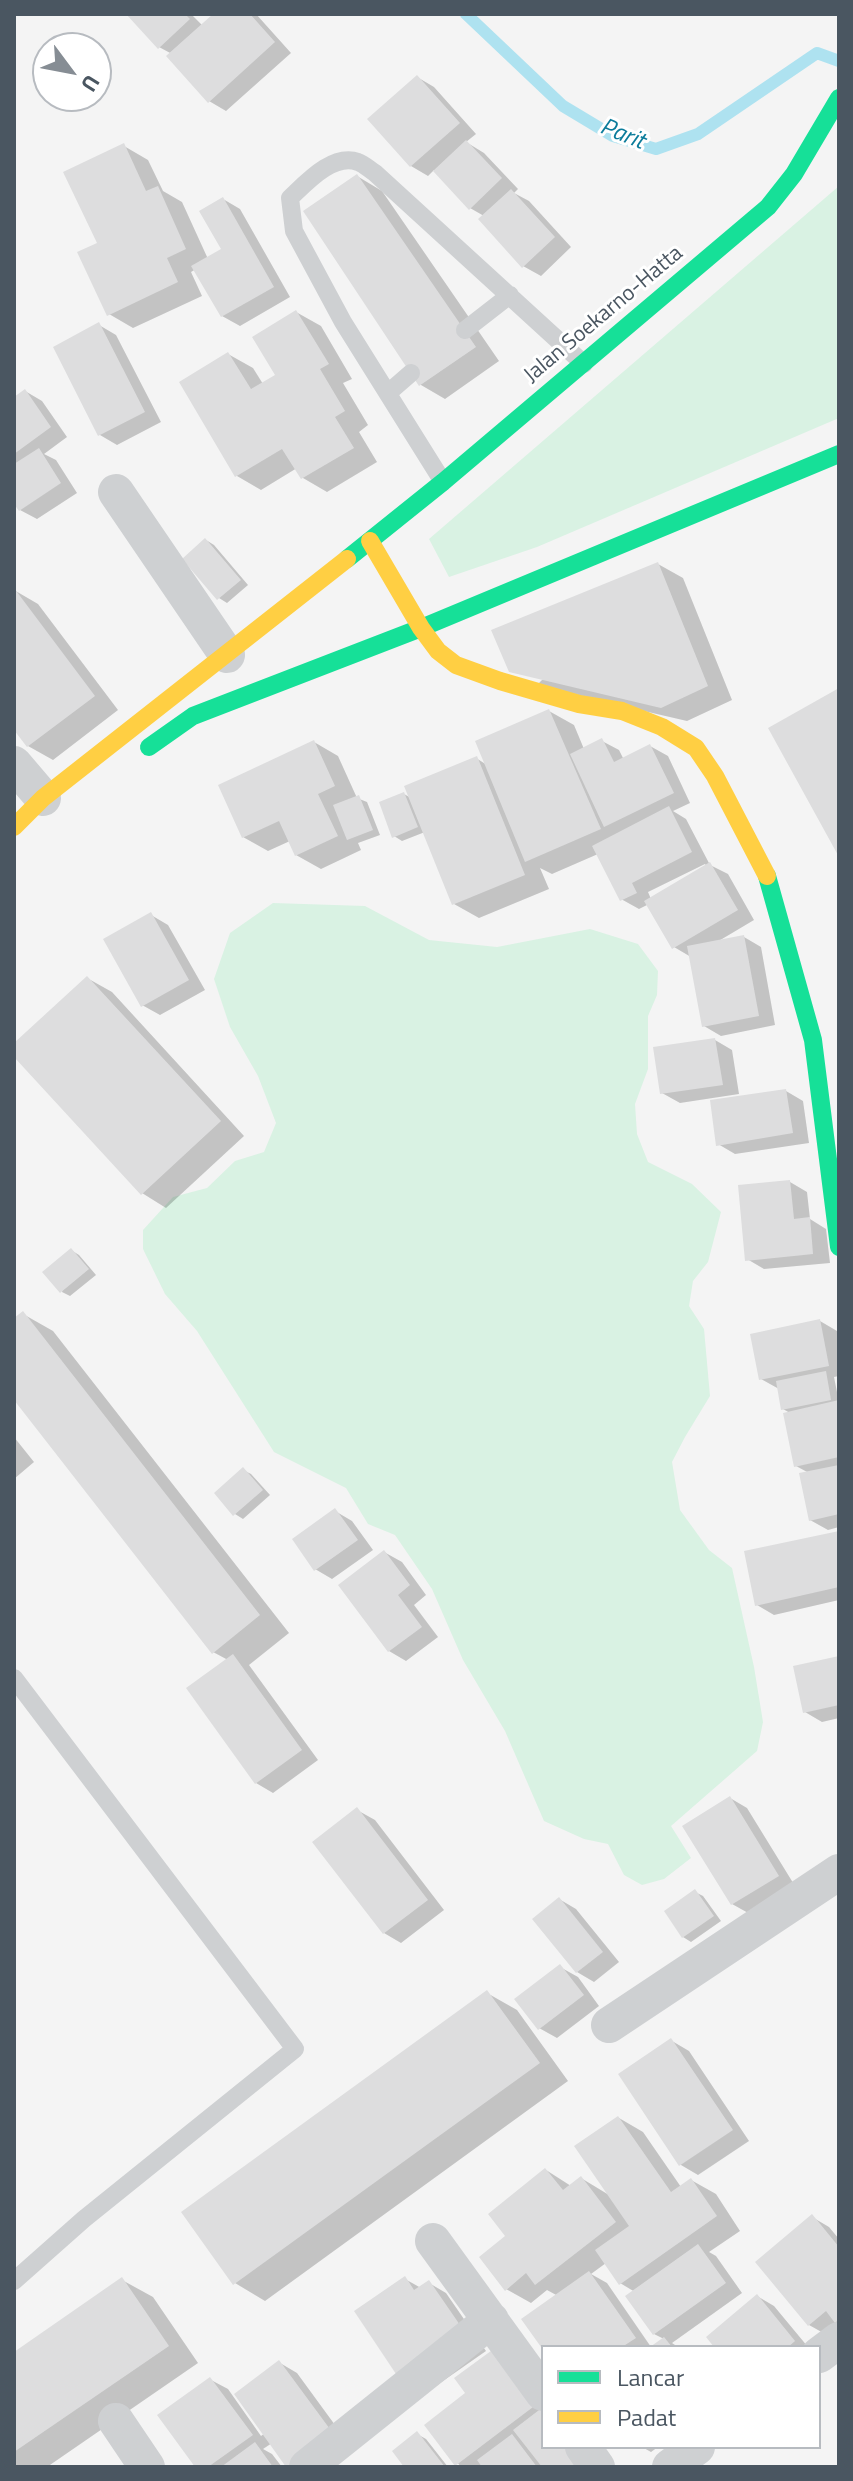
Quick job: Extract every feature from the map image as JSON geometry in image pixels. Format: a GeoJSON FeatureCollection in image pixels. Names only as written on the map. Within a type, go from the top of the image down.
{"type":"FeatureCollection","features":[{"type":"Feature","properties":{"kind":"main road","name":"Jalan Soekarno-Hatta"},"geometry":{"type":"LineString","coordinates":[[30,824],[227,655],[443,482],[768,207],[794,174],[839,98]]}},
{"type":"Feature","properties":{"kind":"main road"},"geometry":{"type":"LineString","coordinates":[[133,759],[193,716],[421,628],[839,454]]}},
{"type":"Feature","properties":{"kind":"main road"},"geometry":{"type":"LineString","coordinates":[[370,541],[421,628],[438,651],[456,665],[579,704],[622,711],[662,727],[696,748],[715,776],[767,876],[813,1040],[839,1247]]}},
{"type":"Feature","properties":{"kind":"street"},"geometry":{"type":"LineString","coordinates":[[116,492],[227,655]]}},
{"type":"Feature","properties":{"kind":"street"},"geometry":{"type":"LineString","coordinates":[[14,764],[30,824]]}},
{"type":"Feature","properties":{"kind":"street"},"geometry":{"type":"LineString","coordinates":[[609,2025],[839,1872]]}},
{"type":"Feature","properties":{"kind":"street"},"geometry":{"type":"LineString","coordinates":[[433,2241],[541,2390]]}},
{"type":"Feature","properties":{"kind":"street"},"geometry":{"type":"LineString","coordinates":[[307,2467],[491,2320]]}},
{"type":"Feature","properties":{"kind":"street"},"geometry":{"type":"LineString","coordinates":[[821,2354],[839,2340]]}},
{"type":"Feature","properties":{"kind":"street"},"geometry":{"type":"LineString","coordinates":[[116,2421],[147,2467]]}},
{"type":"Feature","properties":{"kind":"street"},"geometry":{"type":"LineString","coordinates":[[584,2449],[597,2467]]}},
{"type":"Feature","properties":{"kind":"street"},"geometry":{"type":"LineString","coordinates":[[670,2467],[694,2449]]}},
{"type":"Feature","properties":{"kind":"lane"},"geometry":{"type":"LineString","coordinates":[[443,482],[343,322],[294,231],[290,198],[312,177],[337,162],[357,161],[375,173],[584,364]]}},
{"type":"Feature","properties":{"kind":"lane"},"geometry":{"type":"LineString","coordinates":[[465,330],[510,295]]}},
{"type":"Feature","properties":{"kind":"lane"},"geometry":{"type":"LineString","coordinates":[[388,393],[411,373]]}},
{"type":"Feature","properties":{"kind":"lane"},"geometry":{"type":"LineString","coordinates":[[14,1678],[295,2049],[84,2219],[14,2281]]}},
{"type":"Feature","properties":{"kind":"green space"},"geometry":{"type":"Polygon","coordinates":[[[839,186],[839,418],[537,547],[449,577],[429,539],[839,186]]]}},
{"type":"Feature","properties":{"kind":"green space"},"geometry":{"type":"Polygon","coordinates":[[[273,903],[365,906],[429,940],[497,947],[590,929],[638,944],[658,971],[657,995],[648,1016],[648,1069],[635,1104],[637,1134],[648,1162],[692,1184],[721,1212],[708,1262],[693,1281],[689,1306],[704,1329],[710,1396],[672,1462],[680,1510],[709,1550],[732,1568],[763,1722],[757,1751],[671,1826],[691,1858],[664,1879],[642,1885],[624,1875],[608,1844],[584,1839],[544,1821],[505,1731],[463,1660],[432,1589],[395,1535],[368,1524],[346,1488],[274,1452],[197,1331],[165,1294],[143,1249],[143,1230],[173,1197],[207,1188],[235,1161],[264,1152],[276,1123],[258,1076],[230,1027],[214,979],[230,933],[273,903]]]}},
{"type":"Feature","properties":{"kind":"building"},"geometry":{"type":"Polygon","coordinates":[[[126,14],[185,14],[190,19],[158,49],[126,14]]]}},
{"type":"Feature","properties":{"kind":"building"},"geometry":{"type":"Polygon","coordinates":[[[213,14],[250,14],[275,42],[208,103],[166,56],[213,14]]]}},
{"type":"Feature","properties":{"kind":"building"},"geometry":{"type":"Polygon","coordinates":[[[417,75],[460,123],[410,167],[367,119],[417,75]]]}},
{"type":"Feature","properties":{"kind":"building"},"geometry":{"type":"Polygon","coordinates":[[[466,140],[502,178],[469,210],[433,171],[466,140]]]}},
{"type":"Feature","properties":{"kind":"building"},"geometry":{"type":"Polygon","coordinates":[[[124,143],[146,191],[158,186],[186,249],[167,258],[178,282],[107,316],[77,252],[97,243],[63,172],[124,143]]]}},
{"type":"Feature","properties":{"kind":"building"},"geometry":{"type":"Polygon","coordinates":[[[357,174],[476,347],[419,386],[303,211],[357,174]]]}},
{"type":"Feature","properties":{"kind":"building"},"geometry":{"type":"Polygon","coordinates":[[[511,189],[555,237],[522,268],[478,219],[511,189]]]}},
{"type":"Feature","properties":{"kind":"building"},"geometry":{"type":"Polygon","coordinates":[[[223,197],[274,287],[221,317],[191,266],[221,249],[199,211],[223,197]]]}},
{"type":"Feature","properties":{"kind":"building"},"geometry":{"type":"Polygon","coordinates":[[[296,310],[329,364],[320,369],[345,411],[335,417],[354,448],[301,479],[282,449],[235,477],[179,382],[228,352],[251,389],[275,375],[252,337],[296,310]]]}},
{"type":"Feature","properties":{"kind":"building"},"geometry":{"type":"Polygon","coordinates":[[[99,322],[145,412],[98,436],[53,347],[99,322]]]}},
{"type":"Feature","properties":{"kind":"building"},"geometry":{"type":"Polygon","coordinates":[[[25,389],[51,427],[14,454],[14,397],[25,389]]]}},
{"type":"Feature","properties":{"kind":"building"},"geometry":{"type":"Polygon","coordinates":[[[39,448],[61,483],[19,511],[14,504],[14,464],[39,448]]]}},
{"type":"Feature","properties":{"kind":"building"},"geometry":{"type":"Polygon","coordinates":[[[205,538],[241,580],[217,600],[182,559],[205,538]]]}},
{"type":"Feature","properties":{"kind":"building"},"geometry":{"type":"Polygon","coordinates":[[[658,562],[708,686],[661,708],[509,672],[491,630],[658,562]]]}},
{"type":"Feature","properties":{"kind":"building"},"geometry":{"type":"Polygon","coordinates":[[[14,588],[95,696],[27,747],[14,730],[14,588]]]}},
{"type":"Feature","properties":{"kind":"building"},"geometry":{"type":"Polygon","coordinates":[[[839,688],[839,857],[768,728],[839,688]]]}},
{"type":"Feature","properties":{"kind":"building"},"geometry":{"type":"Polygon","coordinates":[[[549,709],[601,829],[525,862],[475,741],[549,709]]]}},
{"type":"Feature","properties":{"kind":"building"},"geometry":{"type":"Polygon","coordinates":[[[602,738],[614,762],[650,744],[674,793],[604,827],[570,754],[602,738]]]}},
{"type":"Feature","properties":{"kind":"building"},"geometry":{"type":"Polygon","coordinates":[[[314,740],[335,786],[318,794],[338,836],[295,856],[279,821],[242,838],[218,785],[314,740]]]}},
{"type":"Feature","properties":{"kind":"building"},"geometry":{"type":"Polygon","coordinates":[[[477,756],[525,875],[452,905],[404,786],[477,756]]]}},
{"type":"Feature","properties":{"kind":"building"},"geometry":{"type":"Polygon","coordinates":[[[404,792],[418,827],[392,838],[379,802],[404,792]]]}},
{"type":"Feature","properties":{"kind":"building"},"geometry":{"type":"Polygon","coordinates":[[[359,795],[373,830],[347,840],[333,805],[359,795]]]}},
{"type":"Feature","properties":{"kind":"building"},"geometry":{"type":"Polygon","coordinates":[[[669,806],[692,852],[632,883],[637,893],[620,901],[592,846],[669,806]]]}},
{"type":"Feature","properties":{"kind":"building"},"geometry":{"type":"Polygon","coordinates":[[[710,862],[738,910],[672,949],[644,901],[710,862]]]}},
{"type":"Feature","properties":{"kind":"building"},"geometry":{"type":"Polygon","coordinates":[[[151,912],[189,980],[141,1007],[103,939],[151,912]]]}},
{"type":"Feature","properties":{"kind":"building"},"geometry":{"type":"Polygon","coordinates":[[[744,935],[759,1016],[702,1027],[687,946],[744,935]]]}},
{"type":"Feature","properties":{"kind":"building"},"geometry":{"type":"Polygon","coordinates":[[[87,976],[221,1121],[141,1195],[14,1057],[14,1043],[87,976]]]}},
{"type":"Feature","properties":{"kind":"building"},"geometry":{"type":"Polygon","coordinates":[[[715,1038],[723,1085],[660,1094],[653,1047],[715,1038]]]}},
{"type":"Feature","properties":{"kind":"building"},"geometry":{"type":"Polygon","coordinates":[[[786,1089],[793,1133],[716,1146],[710,1100],[786,1089]]]}},
{"type":"Feature","properties":{"kind":"building"},"geometry":{"type":"Polygon","coordinates":[[[790,1180],[794,1219],[810,1217],[813,1254],[745,1261],[738,1185],[790,1180]]]}},
{"type":"Feature","properties":{"kind":"building"},"geometry":{"type":"Polygon","coordinates":[[[71,1248],[89,1269],[60,1293],[42,1272],[71,1248]]]}},
{"type":"Feature","properties":{"kind":"building"},"geometry":{"type":"Polygon","coordinates":[[[23,1311],[260,1615],[212,1654],[14,1400],[14,1318],[23,1311]]]}},
{"type":"Feature","properties":{"kind":"building"},"geometry":{"type":"Polygon","coordinates":[[[820,1319],[829,1366],[759,1380],[750,1334],[820,1319]]]}},
{"type":"Feature","properties":{"kind":"building"},"geometry":{"type":"Polygon","coordinates":[[[826,1371],[831,1400],[781,1410],[776,1381],[826,1371]]]}},
{"type":"Feature","properties":{"kind":"building"},"geometry":{"type":"Polygon","coordinates":[[[839,1400],[839,1457],[794,1467],[783,1413],[839,1400]]]}},
{"type":"Feature","properties":{"kind":"building"},"geometry":{"type":"Polygon","coordinates":[[[839,1465],[839,1514],[809,1521],[799,1473],[839,1465]]]}},
{"type":"Feature","properties":{"kind":"building"},"geometry":{"type":"Polygon","coordinates":[[[243,1467],[263,1490],[233,1516],[214,1493],[243,1467]]]}},
{"type":"Feature","properties":{"kind":"building"},"geometry":{"type":"Polygon","coordinates":[[[335,1508],[358,1540],[314,1571],[292,1539],[335,1508]]]}},
{"type":"Feature","properties":{"kind":"building"},"geometry":{"type":"Polygon","coordinates":[[[839,1531],[839,1587],[755,1606],[744,1551],[839,1531]]]}},
{"type":"Feature","properties":{"kind":"building"},"geometry":{"type":"Polygon","coordinates":[[[384,1550],[410,1585],[398,1595],[422,1627],[388,1652],[338,1585],[384,1550]]]}},
{"type":"Feature","properties":{"kind":"building"},"geometry":{"type":"Polygon","coordinates":[[[233,1654],[302,1750],[255,1784],[186,1688],[233,1654]]]}},
{"type":"Feature","properties":{"kind":"building"},"geometry":{"type":"Polygon","coordinates":[[[839,1656],[839,1705],[803,1713],[793,1666],[839,1656]]]}},
{"type":"Feature","properties":{"kind":"building"},"geometry":{"type":"Polygon","coordinates":[[[730,1796],[779,1876],[731,1905],[682,1826],[730,1796]]]}},
{"type":"Feature","properties":{"kind":"building"},"geometry":{"type":"Polygon","coordinates":[[[357,1807],[428,1900],[383,1934],[312,1842],[357,1807]]]}},
{"type":"Feature","properties":{"kind":"building"},"geometry":{"type":"Polygon","coordinates":[[[695,1889],[714,1916],[682,1938],[664,1911],[695,1889]]]}},
{"type":"Feature","properties":{"kind":"building"},"geometry":{"type":"Polygon","coordinates":[[[559,1897],[603,1952],[576,1973],[532,1919],[559,1897]]]}},
{"type":"Feature","properties":{"kind":"building"},"geometry":{"type":"Polygon","coordinates":[[[560,1964],[584,1995],[538,2030],[514,1999],[560,1964]]]}},
{"type":"Feature","properties":{"kind":"building"},"geometry":{"type":"Polygon","coordinates":[[[487,1990],[540,2063],[233,2285],[181,2212],[487,1990]]]}},
{"type":"Feature","properties":{"kind":"building"},"geometry":{"type":"Polygon","coordinates":[[[671,2038],[733,2130],[679,2166],[618,2074],[671,2038]]]}},
{"type":"Feature","properties":{"kind":"building"},"geometry":{"type":"Polygon","coordinates":[[[618,2116],[671,2192],[691,2178],[717,2216],[619,2285],[595,2250],[629,2226],[574,2146],[618,2116]]]}},
{"type":"Feature","properties":{"kind":"building"},"geometry":{"type":"Polygon","coordinates":[[[545,2168],[563,2190],[581,2176],[616,2222],[535,2285],[526,2273],[505,2291],[479,2257],[505,2236],[488,2214],[545,2168]]]}},
{"type":"Feature","properties":{"kind":"building"},"geometry":{"type":"Polygon","coordinates":[[[812,2214],[839,2247],[839,2319],[835,2323],[826,2311],[808,2326],[755,2262],[812,2214]]]}},
{"type":"Feature","properties":{"kind":"building"},"geometry":{"type":"Polygon","coordinates":[[[698,2244],[726,2283],[653,2335],[625,2296],[698,2244]]]}},
{"type":"Feature","properties":{"kind":"building"},"geometry":{"type":"Polygon","coordinates":[[[589,2271],[636,2338],[625,2345],[541,2347],[521,2319],[589,2271]]]}},
{"type":"Feature","properties":{"kind":"building"},"geometry":{"type":"Polygon","coordinates":[[[405,2276],[414,2290],[429,2280],[471,2341],[404,2386],[354,2311],[405,2276]]]}},
{"type":"Feature","properties":{"kind":"building"},"geometry":{"type":"Polygon","coordinates":[[[122,2277],[169,2346],[14,2452],[14,2352],[122,2277]]]}},
{"type":"Feature","properties":{"kind":"building"},"geometry":{"type":"Polygon","coordinates":[[[757,2294],[795,2341],[790,2345],[712,2345],[706,2337],[757,2294]]]}},
{"type":"Feature","properties":{"kind":"building"},"geometry":{"type":"Polygon","coordinates":[[[664,2337],[670,2345],[653,2345],[664,2337]]]}},
{"type":"Feature","properties":{"kind":"building"},"geometry":{"type":"Polygon","coordinates":[[[495,2348],[537,2404],[455,2466],[424,2425],[465,2393],[454,2378],[495,2348]]]}},
{"type":"Feature","properties":{"kind":"building"},"geometry":{"type":"Polygon","coordinates":[[[279,2360],[338,2440],[302,2467],[286,2467],[234,2394],[279,2360]]]}},
{"type":"Feature","properties":{"kind":"building"},"geometry":{"type":"Polygon","coordinates":[[[210,2377],[253,2435],[208,2467],[195,2467],[157,2415],[210,2377]]]}},
{"type":"Feature","properties":{"kind":"building"},"geometry":{"type":"Polygon","coordinates":[[[541,2409],[541,2449],[574,2449],[582,2467],[542,2467],[513,2430],[541,2409]]]}},
{"type":"Feature","properties":{"kind":"building"},"geometry":{"type":"Polygon","coordinates":[[[417,2431],[445,2467],[404,2467],[392,2451],[417,2431]]]}},
{"type":"Feature","properties":{"kind":"building"},"geometry":{"type":"Polygon","coordinates":[[[512,2434],[537,2467],[482,2467],[477,2460],[512,2434]]]}},
{"type":"Feature","properties":{"kind":"building"},"geometry":{"type":"Polygon","coordinates":[[[255,2442],[273,2467],[221,2467],[255,2442]]]}},
{"type":"Feature","properties":{"kind":"waterway","name":"Parit"},"geometry":{"type":"LineString","coordinates":[[466,14],[563,106],[613,136],[656,149],[698,134],[817,53],[839,61]]}},
{"type":"Feature","properties":{"kind":"traffic: fast"},"geometry":{"type":"LineString","coordinates":[[347,559],[443,482],[768,207],[794,174],[839,98]]}},
{"type":"Feature","properties":{"kind":"traffic: fast"},"geometry":{"type":"LineString","coordinates":[[149,747],[193,716],[421,628],[839,454]]}},
{"type":"Feature","properties":{"kind":"traffic: fast"},"geometry":{"type":"LineString","coordinates":[[767,876],[813,1040],[839,1247]]}},
{"type":"Feature","properties":{"kind":"traffic: slow"},"geometry":{"type":"LineString","coordinates":[[370,541],[421,628],[438,651],[456,665],[579,704],[622,711],[662,727],[696,748],[715,776],[767,876]]}},
{"type":"Feature","properties":{"kind":"traffic: slow"},"geometry":{"type":"LineString","coordinates":[[14,827],[43,798],[347,559]]}}]}
